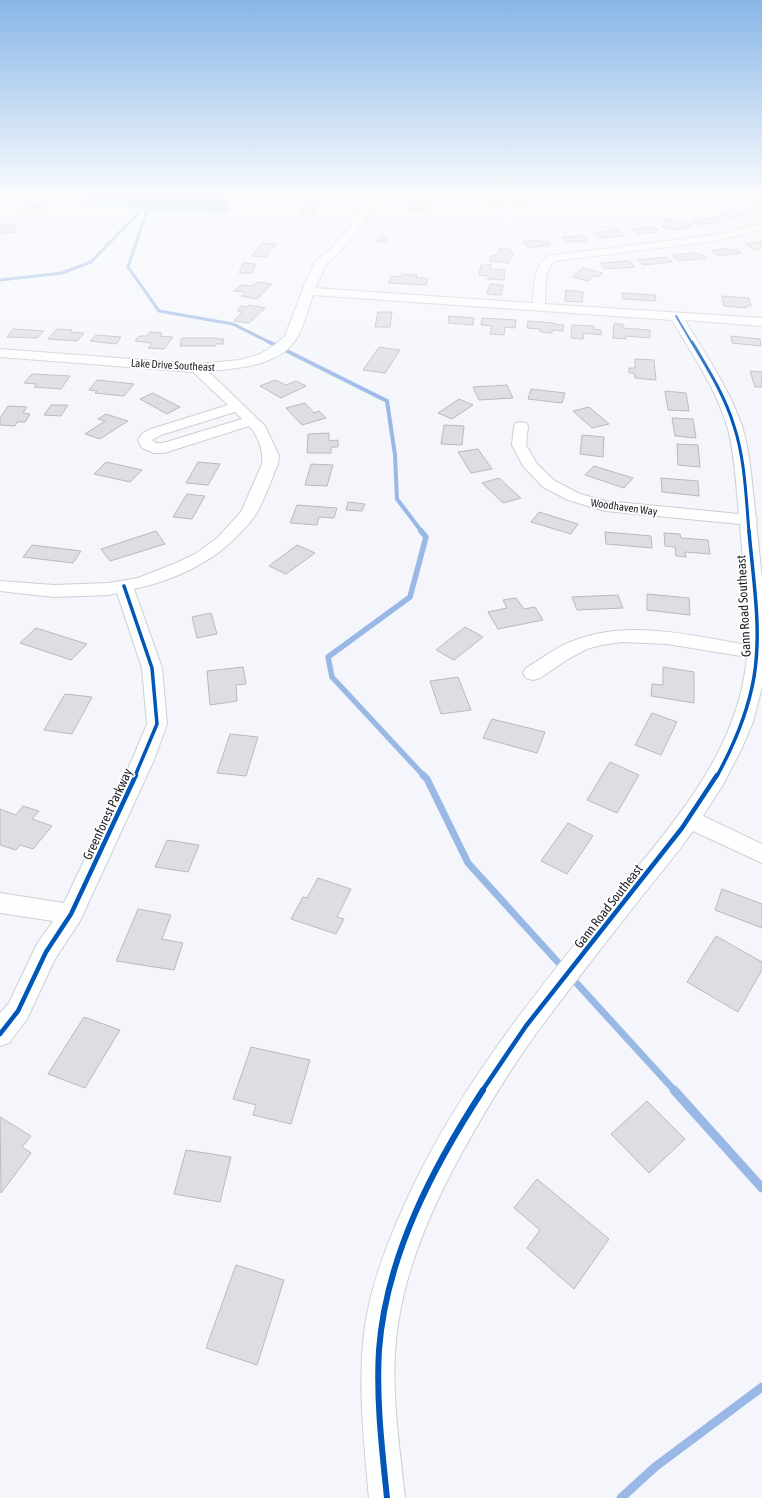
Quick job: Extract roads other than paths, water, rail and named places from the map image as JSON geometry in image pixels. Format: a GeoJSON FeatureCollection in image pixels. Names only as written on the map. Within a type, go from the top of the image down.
{"type":"FeatureCollection","features":[{"type":"Feature","properties":{"kind":"street","name":"Lake Drive Southeast"},"geometry":{"type":"LineString","coordinates":[[0,353],[197,368],[242,364],[254,361],[277,350],[291,337],[319,266]]}},
{"type":"Feature","properties":{"kind":"street"},"geometry":{"type":"LineString","coordinates":[[539,307],[544,266]]}},
{"type":"Feature","properties":{"kind":"street"},"geometry":{"type":"LineString","coordinates":[[309,291],[762,322]]}},
{"type":"Feature","properties":{"kind":"street","name":"Gann Road Southeast"},"geometry":{"type":"LineString","coordinates":[[387,1498],[379,1392],[380,1336],[385,1304],[399,1255],[428,1188],[468,1114],[518,1036],[689,819],[734,743],[751,695],[757,653],[757,634],[748,520],[738,443],[733,422],[707,367],[676,316]]}},
{"type":"Feature","properties":{"kind":"street"},"geometry":{"type":"LineString","coordinates":[[0,368],[14,354]]}},
{"type":"Feature","properties":{"kind":"street"},"geometry":{"type":"LineString","coordinates":[[0,586],[54,591],[102,590],[124,586],[164,574],[201,558],[223,542],[248,514],[270,464],[271,456],[260,429],[197,368]]}},
{"type":"Feature","properties":{"kind":"street"},"geometry":{"type":"LineString","coordinates":[[237,407],[156,432],[148,436],[145,440],[147,445],[154,448],[164,448],[251,421]]}},
{"type":"Feature","properties":{"kind":"street","name":"Woodhaven Way"},"geometry":{"type":"LineString","coordinates":[[521,426],[518,445],[531,466],[549,484],[574,497],[605,506],[748,520]]}},
{"type":"Feature","properties":{"kind":"street","name":"Greenforest Parkway"},"geometry":{"type":"LineString","coordinates":[[0,1034],[18,1011],[46,952],[71,914],[143,760],[158,724],[152,668],[124,586]]}},
{"type":"Feature","properties":{"kind":"street"},"geometry":{"type":"LineString","coordinates":[[533,673],[578,645],[592,640],[622,635],[670,639],[757,653]]}},
{"type":"Feature","properties":{"kind":"street"},"geometry":{"type":"LineString","coordinates":[[689,819],[762,854]]}},
{"type":"Feature","properties":{"kind":"street"},"geometry":{"type":"LineString","coordinates":[[0,904],[71,914]]}},
{"type":"Feature","properties":{"kind":"waterway"},"geometry":{"type":"LineString","coordinates":[[0,280],[62,273],[81,266]]}},
{"type":"Feature","properties":{"kind":"waterway"},"geometry":{"type":"LineString","coordinates":[[128,266],[159,311],[233,324],[387,401],[395,455],[397,499],[422,532]]}},
{"type":"Feature","properties":{"kind":"waterway"},"geometry":{"type":"LineString","coordinates":[[421,531],[426,537],[410,597],[328,657],[332,677],[424,776]]}},
{"type":"Feature","properties":{"kind":"waterway"},"geometry":{"type":"LineString","coordinates":[[424,776],[427,779],[468,863],[565,970]]}},
{"type":"Feature","properties":{"kind":"waterway"},"geometry":{"type":"LineString","coordinates":[[571,977],[675,1091]]}},
{"type":"Feature","properties":{"kind":"waterway"},"geometry":{"type":"LineString","coordinates":[[674,1090],[762,1188]]}},
{"type":"Feature","properties":{"kind":"waterway"},"geometry":{"type":"LineString","coordinates":[[621,1498],[655,1467],[762,1387]]}}]}
